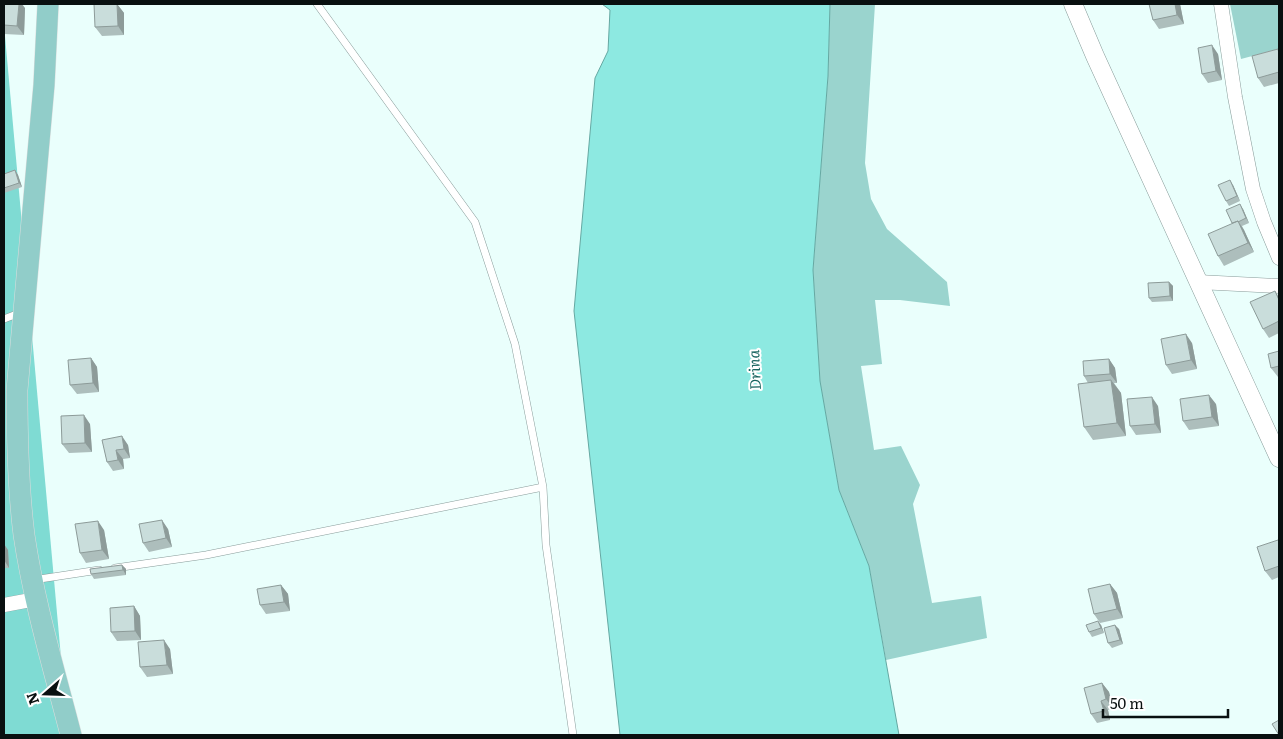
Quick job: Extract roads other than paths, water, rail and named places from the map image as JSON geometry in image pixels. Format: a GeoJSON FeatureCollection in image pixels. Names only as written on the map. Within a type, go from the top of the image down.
{"type":"FeatureCollection","features":[{"type":"Feature","properties":{"kind":"main road"},"geometry":{"type":"LineString","coordinates":[[48,4],[43,95],[17,390],[16,436],[24,536],[35,590],[71,735]]}},
{"type":"Feature","properties":{"kind":"street"},"geometry":{"type":"LineString","coordinates":[[1074,4],[1095,56],[1279,458]]}},
{"type":"Feature","properties":{"kind":"street"},"geometry":{"type":"LineString","coordinates":[[1221,4],[1235,97],[1252,189],[1279,258]]}},
{"type":"Feature","properties":{"kind":"street"},"geometry":{"type":"LineString","coordinates":[[1198,282],[1279,286]]}},
{"type":"Feature","properties":{"kind":"street"},"geometry":{"type":"LineString","coordinates":[[4,605],[35,590]]}},
{"type":"Feature","properties":{"kind":"lane"},"geometry":{"type":"LineString","coordinates":[[317,4],[475,222],[515,344],[543,487],[546,545],[572,735]]}},
{"type":"Feature","properties":{"kind":"lane"},"geometry":{"type":"LineString","coordinates":[[4,319],[24,310]]}},
{"type":"Feature","properties":{"kind":"lane"},"geometry":{"type":"LineString","coordinates":[[35,590],[543,487]]}},
{"type":"Feature","properties":{"kind":"water","name":"Drina"},"geometry":{"type":"Polygon","coordinates":[[[602,4],[830,4],[828,76],[813,270],[820,381],[839,490],[869,566],[899,735],[620,735],[574,311],[595,78],[608,51],[610,10],[602,4]]]}}]}
